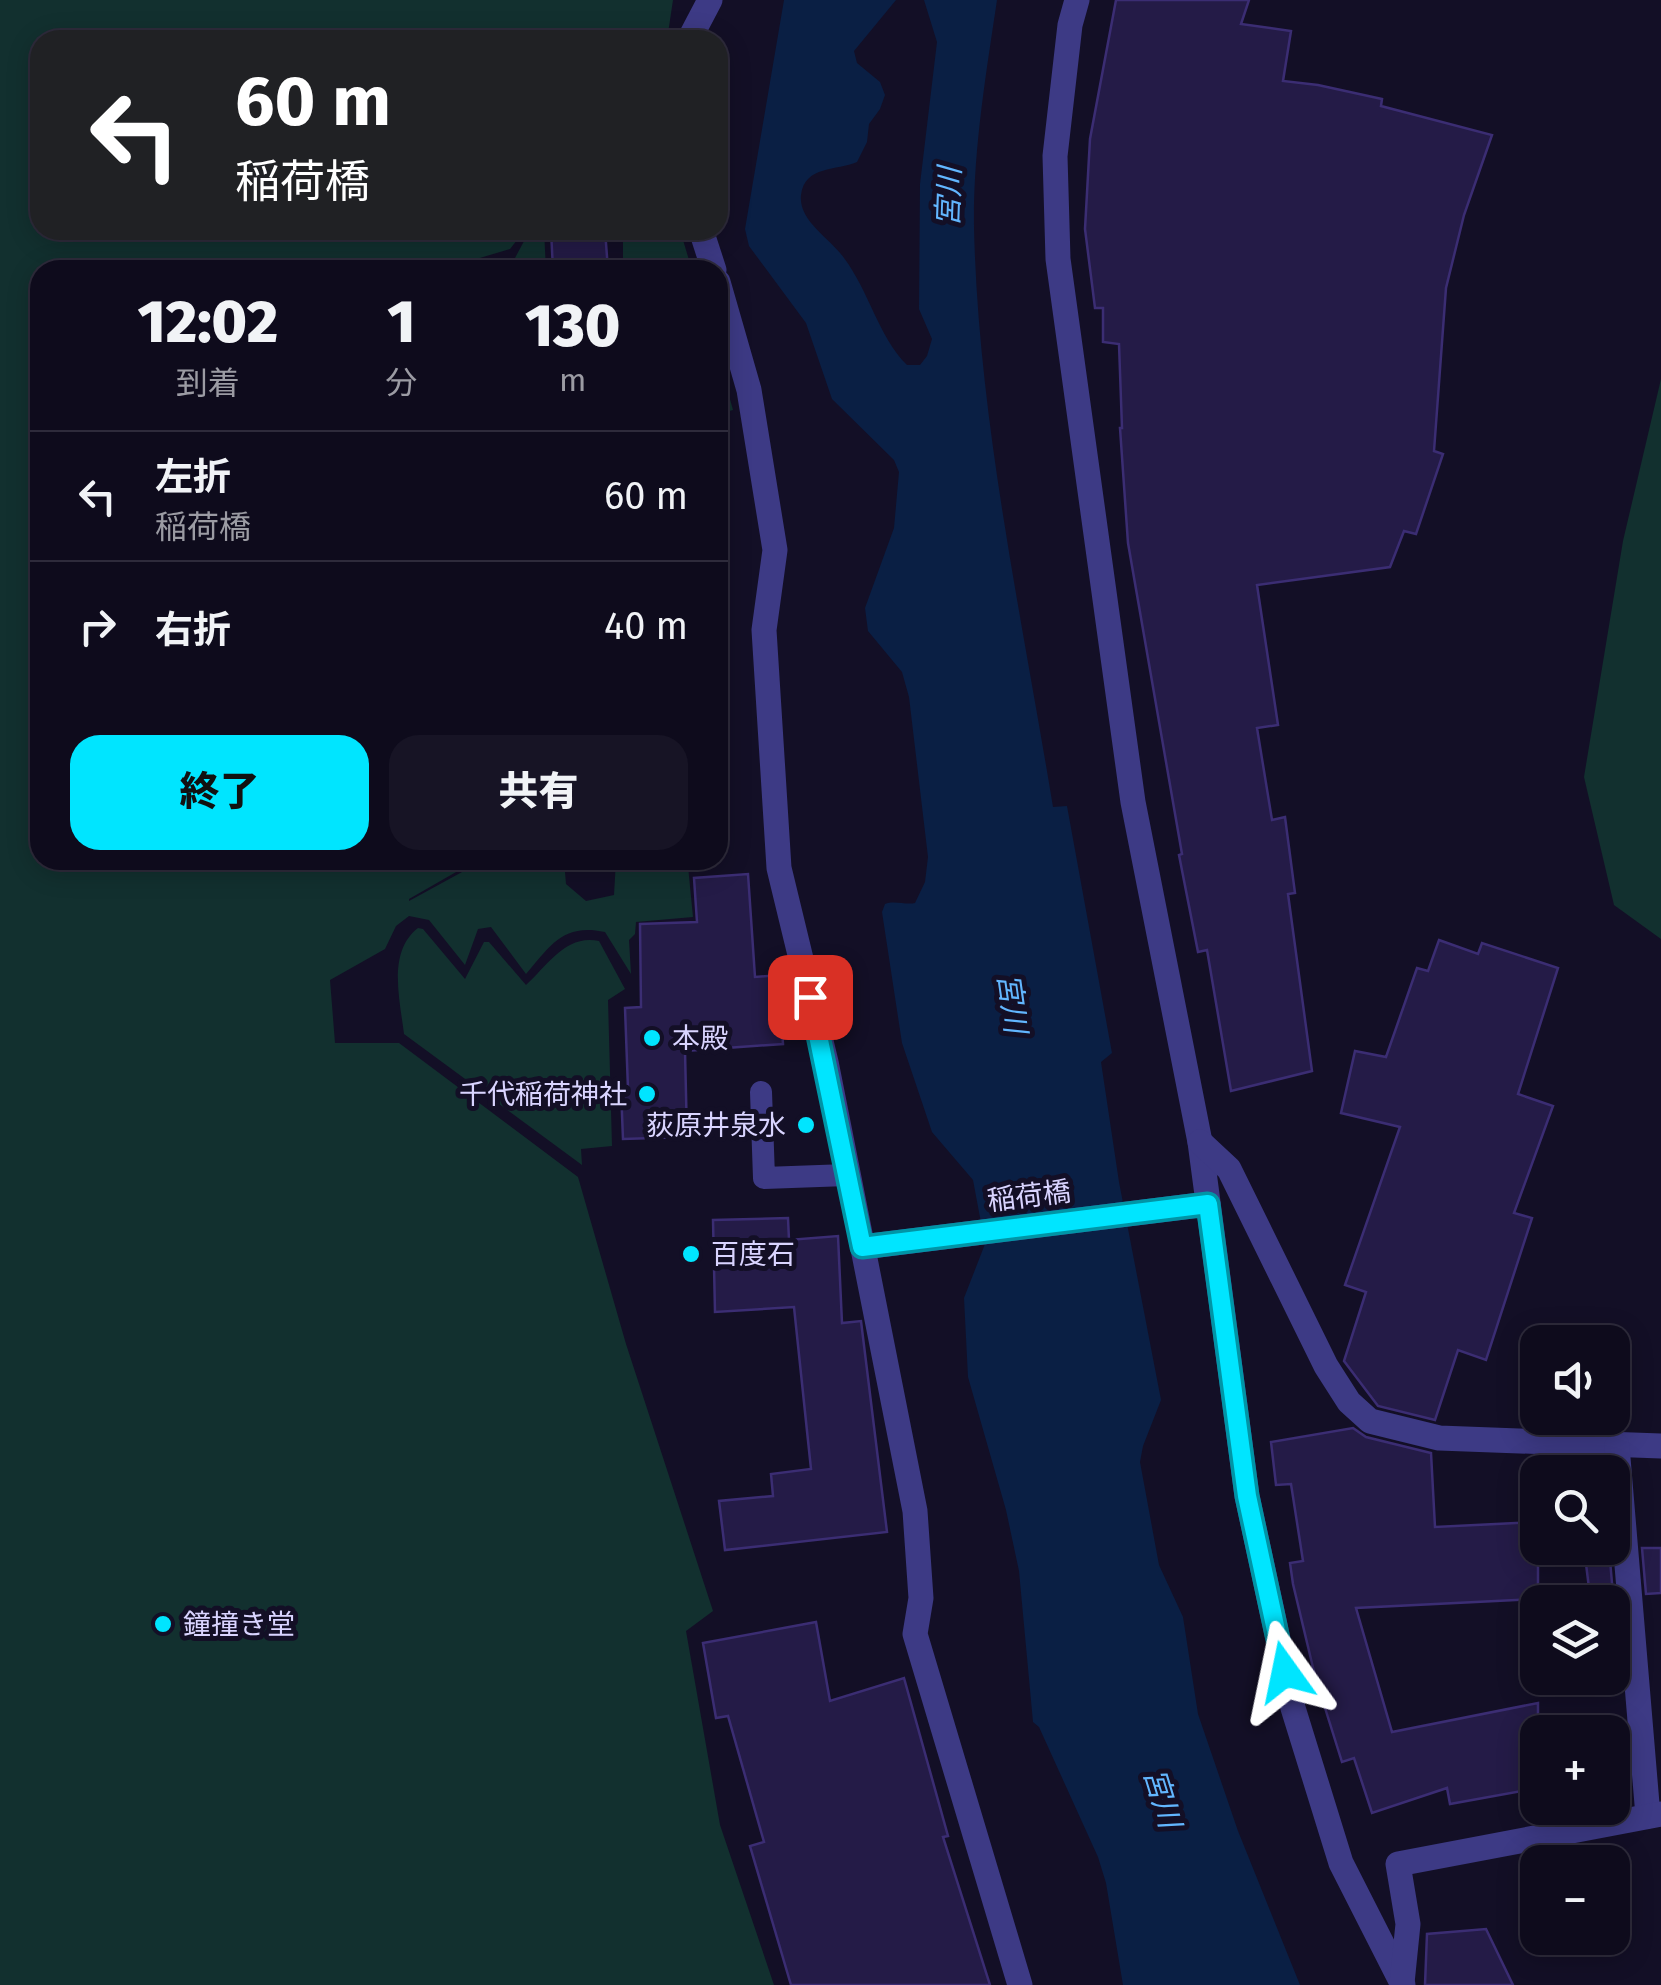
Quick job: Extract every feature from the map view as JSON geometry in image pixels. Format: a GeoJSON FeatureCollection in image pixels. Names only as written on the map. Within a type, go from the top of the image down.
{"type":"FeatureCollection","features":[{"type":"Feature","properties":{"kind":"street"},"geometry":{"type":"LineString","coordinates":[[695,30],[710,0]]}},
{"type":"Feature","properties":{"kind":"street"},"geometry":{"type":"LineString","coordinates":[[1077,0],[1070,25],[1055,156],[1058,258],[1133,802],[1200,1142],[1200,1205],[1247,1496],[1292,1708],[1342,1863],[1403,1984]]}},
{"type":"Feature","properties":{"kind":"street"},"geometry":{"type":"LineString","coordinates":[[728,318],[748,390],[775,550],[764,630],[779,868],[826,1062],[847,1175],[867,1247],[914,1510],[921,1598],[915,1634],[1020,1985]]}},
{"type":"Feature","properties":{"kind":"street"},"geometry":{"type":"LineString","coordinates":[[1200,1142],[1228,1169],[1326,1366],[1349,1402],[1370,1421],[1438,1438],[1661,1446]]}},
{"type":"Feature","properties":{"kind":"street","name":"稲荷橋"},"geometry":{"type":"LineString","coordinates":[[867,1247],[1200,1205]]}},
{"type":"Feature","properties":{"kind":"street"},"geometry":{"type":"LineString","coordinates":[[1403,1984],[1408,1924],[1398,1864],[1654,1815],[1616,1446]]}},
{"type":"Feature","properties":{"kind":"lane"},"geometry":{"type":"LineString","coordinates":[[761,1092],[764,1178],[847,1175]]}},
{"type":"Feature","properties":{"kind":"green space"},"geometry":{"type":"Polygon","coordinates":[[[0,0],[673,0],[668,30],[30,30],[30,240],[517,240],[510,249],[473,260],[30,260],[30,870],[460,870],[409,901],[466,870],[565,870],[566,884],[586,901],[614,895],[615,870],[688,870],[693,917],[636,922],[635,934],[629,940],[631,974],[605,932],[568,934],[551,946],[526,974],[491,927],[478,929],[465,965],[429,920],[409,916],[396,926],[385,949],[330,980],[335,1043],[399,1043],[578,1177],[626,1344],[713,1611],[686,1631],[720,1825],[774,1985],[0,1985],[0,0]]]}},
{"type":"Feature","properties":{"kind":"green space"},"geometry":{"type":"Polygon","coordinates":[[[525,240],[544,240],[546,260],[515,258],[525,240]]]}},
{"type":"Feature","properties":{"kind":"green space"},"geometry":{"type":"Polygon","coordinates":[[[623,240],[683,240],[689,260],[623,260],[623,240]]]}},
{"type":"Feature","properties":{"kind":"green space"},"geometry":{"type":"Polygon","coordinates":[[[1661,379],[1661,939],[1614,905],[1584,777],[1623,541],[1661,379]]]}},
{"type":"Feature","properties":{"kind":"green space"},"geometry":{"type":"Polygon","coordinates":[[[418,928],[465,979],[484,942],[489,942],[526,985],[567,947],[587,940],[599,941],[625,989],[608,1000],[612,1146],[581,1149],[582,1165],[404,1034],[398,992],[399,963],[408,938],[418,928]]]}},
{"type":"Feature","properties":{"kind":"water","name":"宮川"},"geometry":{"type":"Polygon","coordinates":[[[784,0],[896,0],[854,51],[857,63],[880,82],[885,95],[869,124],[867,142],[857,162],[809,178],[801,204],[810,221],[853,271],[897,353],[907,365],[920,365],[932,339],[919,309],[920,184],[937,42],[924,0],[997,0],[974,198],[984,371],[1003,517],[1053,807],[1067,806],[1112,1053],[1101,1062],[1119,1182],[1161,1400],[1140,1462],[1159,1565],[1183,1617],[1198,1714],[1238,1831],[1300,1985],[1123,1985],[1098,1857],[1039,1727],[1033,1722],[1019,1571],[968,1377],[964,1298],[985,1244],[973,1180],[932,1132],[902,1043],[882,912],[888,903],[915,903],[925,882],[928,857],[909,697],[902,672],[868,631],[865,608],[894,528],[899,472],[894,460],[832,399],[806,323],[749,246],[745,229],[784,0]]]}},
{"type":"Feature","properties":{"kind":"building"},"geometry":{"type":"Polygon","coordinates":[[[1116,0],[1249,0],[1241,24],[1291,31],[1283,81],[1382,99],[1381,106],[1492,135],[1464,215],[1446,288],[1434,451],[1443,454],[1416,534],[1404,531],[1390,567],[1257,585],[1278,725],[1257,728],[1272,820],[1285,817],[1295,893],[1288,894],[1312,1071],[1231,1091],[1207,950],[1198,952],[1179,855],[1182,854],[1128,543],[1119,344],[1103,342],[1103,308],[1095,308],[1085,229],[1090,139],[1116,0]]]}},
{"type":"Feature","properties":{"kind":"building"},"geometry":{"type":"Polygon","coordinates":[[[552,240],[606,240],[607,260],[552,260],[552,240]]]}},
{"type":"Feature","properties":{"kind":"building"},"geometry":{"type":"Polygon","coordinates":[[[748,874],[755,977],[778,975],[783,1044],[685,1051],[687,1137],[623,1139],[621,1089],[628,1089],[625,1008],[641,1007],[640,924],[697,922],[694,878],[748,874]]]}},
{"type":"Feature","properties":{"kind":"building"},"geometry":{"type":"Polygon","coordinates":[[[1439,940],[1478,954],[1482,943],[1558,968],[1518,1094],[1553,1106],[1514,1213],[1532,1218],[1486,1360],[1458,1350],[1435,1420],[1378,1406],[1344,1361],[1366,1292],[1345,1285],[1400,1127],[1341,1113],[1355,1051],[1386,1057],[1417,968],[1428,971],[1439,940]]]}},
{"type":"Feature","properties":{"kind":"building"},"geometry":{"type":"Polygon","coordinates":[[[788,1218],[789,1240],[838,1236],[842,1323],[861,1321],[887,1532],[725,1550],[719,1501],[773,1496],[771,1474],[811,1469],[794,1307],[715,1312],[713,1220],[788,1218]]]}},
{"type":"Feature","properties":{"kind":"building"},"geometry":{"type":"Polygon","coordinates":[[[1353,1428],[1366,1437],[1431,1453],[1435,1527],[1520,1523],[1520,1565],[1538,1565],[1538,1585],[1520,1585],[1520,1600],[1356,1608],[1392,1732],[1538,1703],[1538,1715],[1520,1715],[1520,1791],[1450,1804],[1447,1788],[1372,1813],[1354,1758],[1342,1762],[1315,1676],[1290,1563],[1303,1561],[1291,1484],[1276,1485],[1271,1442],[1353,1428]]]}},
{"type":"Feature","properties":{"kind":"building"},"geometry":{"type":"Polygon","coordinates":[[[1642,1548],[1661,1548],[1661,1593],[1646,1594],[1642,1548]]]}},
{"type":"Feature","properties":{"kind":"building"},"geometry":{"type":"Polygon","coordinates":[[[1586,1565],[1610,1565],[1612,1585],[1589,1585],[1586,1565]]]}},
{"type":"Feature","properties":{"kind":"building"},"geometry":{"type":"Polygon","coordinates":[[[816,1622],[830,1701],[904,1678],[948,1836],[943,1837],[990,1985],[791,1985],[750,1846],[764,1842],[728,1716],[716,1718],[703,1643],[816,1622]]]}},
{"type":"Feature","properties":{"kind":"building"},"geometry":{"type":"Polygon","coordinates":[[[1486,1929],[1513,1985],[1425,1985],[1427,1934],[1486,1929]]]}},
{"type":"Feature","properties":{"kind":"place","name":"本殿"},"geometry":{"type":"Point","coordinates":[652,1038]}},
{"type":"Feature","properties":{"kind":"place","name":"千代稲荷神社"},"geometry":{"type":"Point","coordinates":[647,1094]}},
{"type":"Feature","properties":{"kind":"place","name":"荻原井泉水"},"geometry":{"type":"Point","coordinates":[806,1125]}},
{"type":"Feature","properties":{"kind":"place","name":"百度石"},"geometry":{"type":"Point","coordinates":[691,1254]}},
{"type":"Feature","properties":{"kind":"place","name":"鐘撞き堂"},"geometry":{"type":"Point","coordinates":[163,1624]}},
{"type":"Feature","properties":{"kind":"route"},"geometry":{"type":"LineString","coordinates":[[810,997],[862,1247],[1208,1204],[1247,1496],[1285,1672]]}}]}
